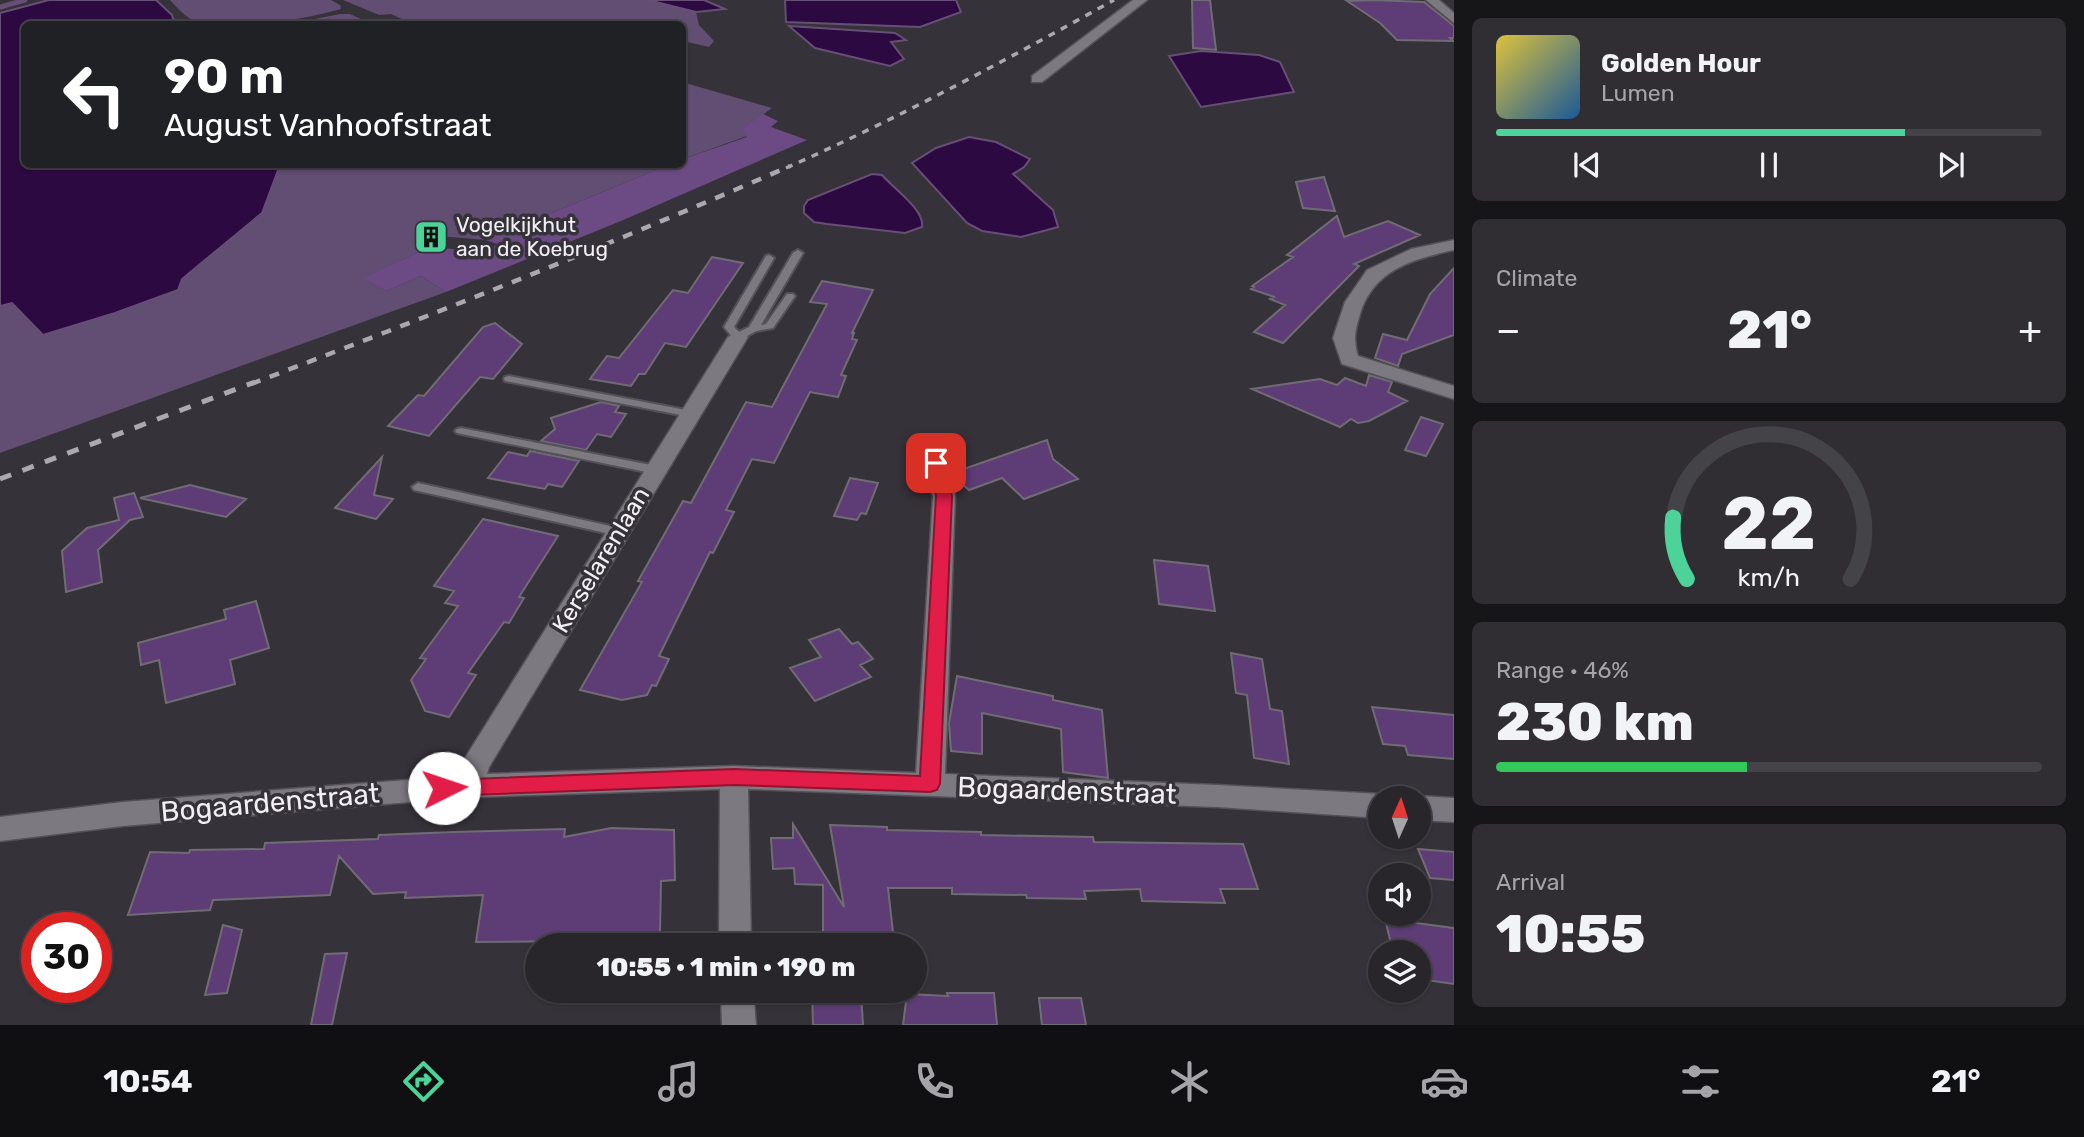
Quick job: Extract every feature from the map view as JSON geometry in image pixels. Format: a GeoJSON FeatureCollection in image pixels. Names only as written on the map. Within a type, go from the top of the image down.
{"type":"FeatureCollection","features":[{"type":"Feature","properties":{"kind":"street"},"geometry":{"type":"LineString","coordinates":[[1037,79],[1141,0]]}},
{"type":"Feature","properties":{"kind":"street"},"geometry":{"type":"LineString","coordinates":[[1432,0],[1454,19]]}},
{"type":"Feature","properties":{"kind":"street"},"geometry":{"type":"LineString","coordinates":[[1454,245],[1417,253],[1373,274],[1354,302],[1343,338],[1349,360],[1454,393]]}},
{"type":"Feature","properties":{"kind":"street","name":"Kerselarenlaan"},"geometry":{"type":"LineString","coordinates":[[471,786],[475,766],[691,414],[746,333]]}},
{"type":"Feature","properties":{"kind":"street"},"geometry":{"type":"LineString","coordinates":[[930,784],[944,496],[936,463]]}},
{"type":"Feature","properties":{"kind":"street"},"geometry":{"type":"LineString","coordinates":[[734,777],[734,933]]}},
{"type":"Feature","properties":{"kind":"street","name":"Bogaardenstraat"},"geometry":{"type":"LineString","coordinates":[[0,829],[123,814],[471,786],[734,777],[1368,805]]}},
{"type":"Feature","properties":{"kind":"street"},"geometry":{"type":"LineString","coordinates":[[1432,809],[1454,810]]}},
{"type":"Feature","properties":{"kind":"street"},"geometry":{"type":"LineString","coordinates":[[738,1003],[740,1025]]}},
{"type":"Feature","properties":{"kind":"lane"},"geometry":{"type":"LineString","coordinates":[[746,333],[798,253]]}},
{"type":"Feature","properties":{"kind":"lane"},"geometry":{"type":"LineString","coordinates":[[769,258],[729,327],[746,333],[769,326],[790,296]]}},
{"type":"Feature","properties":{"kind":"lane"},"geometry":{"type":"LineString","coordinates":[[509,379],[691,414]]}},
{"type":"Feature","properties":{"kind":"lane"},"geometry":{"type":"LineString","coordinates":[[461,431],[656,470]]}},
{"type":"Feature","properties":{"kind":"lane"},"geometry":{"type":"LineString","coordinates":[[418,487],[619,532]]}},
{"type":"Feature","properties":{"kind":"shaded area"},"geometry":{"type":"Polygon","coordinates":[[[49,0],[156,0],[177,21],[21,21],[21,168],[279,168],[262,213],[182,279],[178,290],[115,313],[43,335],[12,303],[0,306],[0,13],[49,0]]]}},
{"type":"Feature","properties":{"kind":"shaded area"},"geometry":{"type":"Polygon","coordinates":[[[170,0],[331,0],[340,5],[341,9],[283,21],[196,21],[170,0]]]}},
{"type":"Feature","properties":{"kind":"shaded area"},"geometry":{"type":"Polygon","coordinates":[[[343,0],[648,0],[696,12],[699,25],[714,41],[709,47],[686,42],[686,21],[406,21],[391,14],[379,15],[343,0]]]}},
{"type":"Feature","properties":{"kind":"shaded area"},"geometry":{"type":"Polygon","coordinates":[[[648,0],[704,0],[725,9],[696,12],[648,0]]]}},
{"type":"Feature","properties":{"kind":"shaded area"},"geometry":{"type":"Polygon","coordinates":[[[785,0],[956,0],[961,12],[920,27],[786,22],[785,0]]]}},
{"type":"Feature","properties":{"kind":"shaded area"},"geometry":{"type":"Polygon","coordinates":[[[350,14],[365,21],[304,21],[350,14]]]}},
{"type":"Feature","properties":{"kind":"shaded area"},"geometry":{"type":"Polygon","coordinates":[[[789,26],[895,33],[906,40],[891,42],[904,59],[890,66],[815,48],[789,26]]]}},
{"type":"Feature","properties":{"kind":"shaded area"},"geometry":{"type":"Polygon","coordinates":[[[1201,51],[1259,55],[1280,62],[1294,92],[1201,107],[1169,56],[1201,51]]]}},
{"type":"Feature","properties":{"kind":"shaded area"},"geometry":{"type":"Polygon","coordinates":[[[686,83],[772,108],[744,128],[747,136],[686,158],[686,83]]]}},
{"type":"Feature","properties":{"kind":"shaded area"},"geometry":{"type":"Polygon","coordinates":[[[763,114],[778,121],[771,127],[807,140],[621,221],[446,292],[421,276],[386,291],[363,278],[429,247],[488,252],[497,244],[486,240],[661,168],[686,168],[686,158],[747,137],[743,128],[763,114]]]}},
{"type":"Feature","properties":{"kind":"shaded area"},"geometry":{"type":"Polygon","coordinates":[[[969,137],[996,142],[1030,159],[1013,174],[1053,210],[1058,227],[1021,237],[982,231],[967,223],[912,163],[936,148],[969,137]]]}},
{"type":"Feature","properties":{"kind":"shaded area"},"geometry":{"type":"Polygon","coordinates":[[[279,168],[661,168],[486,240],[427,235],[425,243],[434,243],[429,247],[364,278],[386,291],[421,276],[446,292],[0,453],[0,306],[12,303],[43,335],[115,313],[178,290],[182,279],[262,213],[279,168]]]}},
{"type":"Feature","properties":{"kind":"shaded area"},"geometry":{"type":"Polygon","coordinates":[[[872,174],[882,175],[907,200],[919,214],[922,227],[905,233],[827,224],[814,222],[804,213],[808,200],[872,174]]]}},
{"type":"Feature","properties":{"kind":"building"},"geometry":{"type":"Polygon","coordinates":[[[1192,0],[1210,0],[1216,50],[1193,48],[1192,0]]]}},
{"type":"Feature","properties":{"kind":"building"},"geometry":{"type":"Polygon","coordinates":[[[1347,1],[1424,2],[1454,26],[1454,38],[1450,38],[1453,41],[1397,40],[1380,23],[1347,1]]]}},
{"type":"Feature","properties":{"kind":"building"},"geometry":{"type":"Polygon","coordinates":[[[1324,177],[1335,211],[1303,208],[1296,182],[1324,177]]]}},
{"type":"Feature","properties":{"kind":"building"},"geometry":{"type":"Polygon","coordinates":[[[1337,216],[1344,237],[1388,221],[1420,235],[1354,264],[1359,266],[1283,343],[1254,332],[1285,305],[1270,299],[1274,297],[1251,289],[1254,287],[1252,286],[1293,257],[1287,255],[1337,216]]]}},
{"type":"Feature","properties":{"kind":"building"},"geometry":{"type":"Polygon","coordinates":[[[712,257],[743,263],[686,347],[665,343],[645,374],[639,374],[631,386],[590,379],[607,356],[619,358],[673,290],[688,293],[712,257]]]}},
{"type":"Feature","properties":{"kind":"building"},"geometry":{"type":"Polygon","coordinates":[[[1454,268],[1454,335],[1402,354],[1398,366],[1375,358],[1383,334],[1407,340],[1430,294],[1454,268]]]}},
{"type":"Feature","properties":{"kind":"building"},"geometry":{"type":"Polygon","coordinates":[[[822,281],[873,290],[852,333],[852,339],[857,340],[841,375],[846,376],[838,397],[810,392],[774,463],[752,459],[726,510],[734,512],[713,553],[710,552],[659,656],[669,659],[656,686],[652,685],[647,695],[622,700],[580,690],[642,582],[638,581],[683,501],[691,503],[746,402],[772,407],[827,304],[810,302],[822,281]]]}},
{"type":"Feature","properties":{"kind":"building"},"geometry":{"type":"Polygon","coordinates":[[[495,323],[522,344],[493,379],[480,377],[429,436],[388,426],[418,395],[424,396],[483,327],[495,323]]]}},
{"type":"Feature","properties":{"kind":"building"},"geometry":{"type":"Polygon","coordinates":[[[1369,375],[1392,382],[1388,392],[1407,401],[1369,421],[1358,423],[1351,419],[1340,427],[1252,389],[1320,379],[1337,385],[1345,378],[1366,386],[1369,375]]]}},
{"type":"Feature","properties":{"kind":"building"},"geometry":{"type":"Polygon","coordinates":[[[601,402],[619,406],[615,412],[626,414],[611,437],[597,434],[586,450],[541,441],[555,429],[551,418],[601,402]]]}},
{"type":"Feature","properties":{"kind":"building"},"geometry":{"type":"Polygon","coordinates":[[[1421,417],[1443,424],[1426,456],[1405,450],[1421,417]]]}},
{"type":"Feature","properties":{"kind":"building"},"geometry":{"type":"Polygon","coordinates":[[[1047,440],[1053,459],[1078,479],[1024,499],[1002,478],[969,490],[953,476],[952,473],[1047,440]]]}},
{"type":"Feature","properties":{"kind":"building"},"geometry":{"type":"Polygon","coordinates":[[[530,451],[579,461],[562,487],[548,484],[545,489],[488,478],[508,452],[527,456],[530,451]]]}},
{"type":"Feature","properties":{"kind":"building"},"geometry":{"type":"Polygon","coordinates":[[[382,457],[374,495],[393,499],[376,519],[335,508],[382,457]]]}},
{"type":"Feature","properties":{"kind":"building"},"geometry":{"type":"Polygon","coordinates":[[[850,478],[878,483],[866,514],[861,513],[857,520],[834,516],[850,478]]]}},
{"type":"Feature","properties":{"kind":"building"},"geometry":{"type":"Polygon","coordinates":[[[190,485],[246,499],[226,517],[140,498],[190,485]]]}},
{"type":"Feature","properties":{"kind":"building"},"geometry":{"type":"Polygon","coordinates":[[[134,493],[143,517],[130,520],[98,550],[102,582],[66,592],[62,551],[87,528],[119,520],[114,498],[134,493]]]}},
{"type":"Feature","properties":{"kind":"building"},"geometry":{"type":"Polygon","coordinates":[[[483,519],[558,536],[519,597],[524,598],[509,623],[504,622],[468,673],[476,675],[449,717],[425,711],[411,680],[426,659],[420,658],[458,606],[445,603],[454,591],[434,586],[483,519]]]}},
{"type":"Feature","properties":{"kind":"building"},"geometry":{"type":"Polygon","coordinates":[[[1154,560],[1208,566],[1215,611],[1159,604],[1154,560]]]}},
{"type":"Feature","properties":{"kind":"building"},"geometry":{"type":"Polygon","coordinates":[[[256,601],[269,648],[230,660],[235,684],[166,703],[159,660],[141,665],[138,643],[226,619],[224,610],[256,601]]]}},
{"type":"Feature","properties":{"kind":"building"},"geometry":{"type":"Polygon","coordinates":[[[839,629],[852,644],[858,642],[873,659],[860,665],[871,677],[815,701],[790,668],[821,657],[809,640],[839,629]]]}},
{"type":"Feature","properties":{"kind":"building"},"geometry":{"type":"Polygon","coordinates":[[[1231,653],[1262,659],[1270,709],[1282,711],[1289,764],[1254,758],[1247,695],[1236,693],[1231,653]]]}},
{"type":"Feature","properties":{"kind":"building"},"geometry":{"type":"Polygon","coordinates":[[[957,676],[1053,696],[1053,700],[1102,710],[1108,778],[1063,772],[1061,729],[982,713],[982,754],[951,751],[949,723],[957,676]]]}},
{"type":"Feature","properties":{"kind":"building"},"geometry":{"type":"Polygon","coordinates":[[[1372,707],[1454,715],[1454,759],[1408,755],[1405,746],[1383,744],[1372,707]]]}},
{"type":"Feature","properties":{"kind":"building"},"geometry":{"type":"Polygon","coordinates":[[[793,824],[844,907],[830,825],[887,827],[887,830],[981,832],[981,835],[1093,837],[1094,842],[1243,844],[1258,889],[1220,889],[1225,903],[1142,901],[1140,889],[1084,891],[1086,899],[952,894],[952,888],[888,888],[893,933],[823,933],[823,885],[795,884],[794,868],[773,869],[771,838],[793,838],[793,824]]]}},
{"type":"Feature","properties":{"kind":"building"},"geometry":{"type":"Polygon","coordinates":[[[611,828],[674,830],[675,880],[661,881],[660,932],[525,933],[525,942],[476,942],[483,895],[405,898],[406,892],[373,894],[339,856],[330,895],[213,900],[210,910],[128,915],[150,852],[264,849],[265,843],[378,839],[379,835],[454,832],[565,829],[564,837],[611,828]]]}},
{"type":"Feature","properties":{"kind":"building"},"geometry":{"type":"Polygon","coordinates":[[[1418,849],[1454,852],[1454,880],[1431,878],[1431,863],[1424,863],[1418,849]]]}},
{"type":"Feature","properties":{"kind":"building"},"geometry":{"type":"Polygon","coordinates":[[[223,925],[242,930],[227,993],[205,995],[223,925]]]}},
{"type":"Feature","properties":{"kind":"building"},"geometry":{"type":"Polygon","coordinates":[[[1431,925],[1454,928],[1454,984],[1431,981],[1431,940],[1390,940],[1387,926],[1431,925]]]}},
{"type":"Feature","properties":{"kind":"building"},"geometry":{"type":"Polygon","coordinates":[[[347,953],[332,1025],[311,1025],[325,954],[347,953]]]}},
{"type":"Feature","properties":{"kind":"building"},"geometry":{"type":"Polygon","coordinates":[[[947,993],[994,993],[997,1025],[903,1025],[906,1003],[927,1003],[927,995],[948,996],[947,993]]]}},
{"type":"Feature","properties":{"kind":"building"},"geometry":{"type":"Polygon","coordinates":[[[1039,998],[1081,998],[1086,1025],[1042,1025],[1039,998]]]}},
{"type":"Feature","properties":{"kind":"building"},"geometry":{"type":"Polygon","coordinates":[[[812,1003],[862,1003],[863,1025],[813,1025],[812,1003]]]}},
{"type":"Feature","properties":{"kind":"waterway"},"geometry":{"type":"LineString","coordinates":[[0,7],[25,0]]}},
{"type":"Feature","properties":{"kind":"railway"},"geometry":{"type":"LineString","coordinates":[[786,168],[952,88],[1114,0]]}},
{"type":"Feature","properties":{"kind":"railway"},"geometry":{"type":"LineString","coordinates":[[251,384],[522,278],[790,166]]}},
{"type":"Feature","properties":{"kind":"railway"},"geometry":{"type":"LineString","coordinates":[[0,479],[255,382]]}},
{"type":"Feature","properties":{"kind":"place","name":"Vogelkijkhut aan de Koebrug"},"geometry":{"type":"Point","coordinates":[431,237]}},
{"type":"Feature","properties":{"kind":"route"},"geometry":{"type":"LineString","coordinates":[[444,788],[734,777],[930,784],[944,496],[936,463]]}}]}
